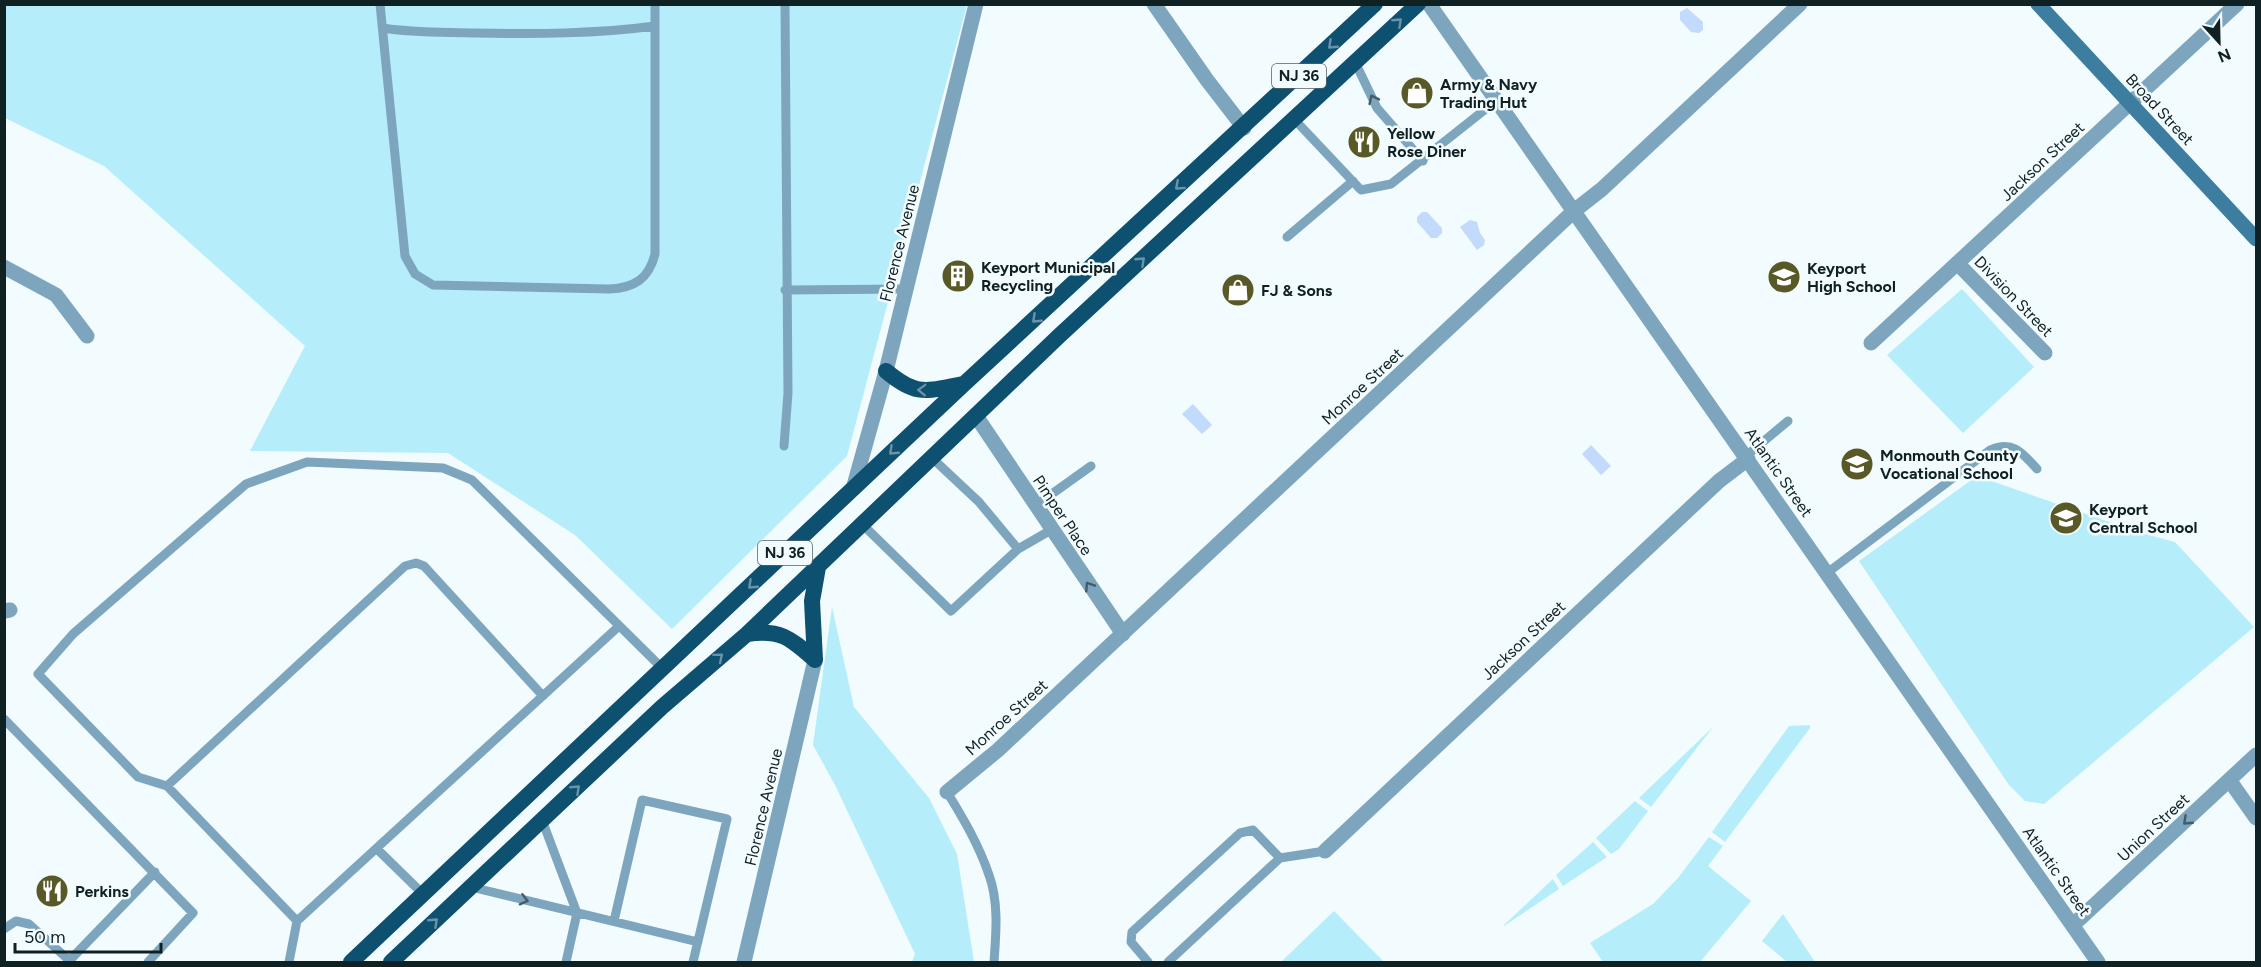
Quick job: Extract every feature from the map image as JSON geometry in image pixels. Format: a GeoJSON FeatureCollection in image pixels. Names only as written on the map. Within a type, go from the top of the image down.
{"type":"FeatureCollection","features":[{"type":"Feature","properties":{"kind":"highway","name":"NJ 36"},"geometry":{"type":"LineString","coordinates":[[351,963],[964,384],[1244,128],[1375,4]]}},
{"type":"Feature","properties":{"kind":"highway","name":"NJ 36"},"geometry":{"type":"LineString","coordinates":[[391,963],[669,701],[747,634],[932,457],[1418,4]]}},
{"type":"Feature","properties":{"kind":"highway"},"geometry":{"type":"LineString","coordinates":[[886,371],[910,389],[932,390],[964,384]]}},
{"type":"Feature","properties":{"kind":"highway"},"geometry":{"type":"LineString","coordinates":[[815,660],[812,601],[818,567]]}},
{"type":"Feature","properties":{"kind":"highway"},"geometry":{"type":"LineString","coordinates":[[747,634],[765,631],[791,638],[815,660]]}},
{"type":"Feature","properties":{"kind":"main road","name":"Broad Street"},"geometry":{"type":"LineString","coordinates":[[2038,4],[2256,239]]}},
{"type":"Feature","properties":{"kind":"street","name":"Florence Avenue"},"geometry":{"type":"LineString","coordinates":[[853,489],[886,371],[976,4]]}},
{"type":"Feature","properties":{"kind":"street"},"geometry":{"type":"LineString","coordinates":[[1155,4],[1207,80],[1244,128]]}},
{"type":"Feature","properties":{"kind":"street","name":"Atlantic Street"},"geometry":{"type":"LineString","coordinates":[[1429,4],[2098,963]]}},
{"type":"Feature","properties":{"kind":"street","name":"Monroe Street"},"geometry":{"type":"LineString","coordinates":[[947,792],[999,750],[1574,211],[1611,181],[1800,4]]}},
{"type":"Feature","properties":{"kind":"street","name":"Jackson Street"},"geometry":{"type":"LineString","coordinates":[[1871,343],[2237,4]]}},
{"type":"Feature","properties":{"kind":"street","name":"Division Street"},"geometry":{"type":"LineString","coordinates":[[1957,263],[2044,353]]}},
{"type":"Feature","properties":{"kind":"street"},"geometry":{"type":"LineString","coordinates":[[4,267],[56,295],[87,336]]}},
{"type":"Feature","properties":{"kind":"street","name":"Pimper Place"},"geometry":{"type":"LineString","coordinates":[[976,416],[1123,634]]}},
{"type":"Feature","properties":{"kind":"street","name":"Jackson Street"},"geometry":{"type":"LineString","coordinates":[[1325,850],[1719,481],[1747,458]]}},
{"type":"Feature","properties":{"kind":"street","name":"Florence Avenue"},"geometry":{"type":"LineString","coordinates":[[744,963],[815,660]]}},
{"type":"Feature","properties":{"kind":"street","name":"Union Street"},"geometry":{"type":"LineString","coordinates":[[2073,925],[2256,755]]}},
{"type":"Feature","properties":{"kind":"street"},"geometry":{"type":"LineString","coordinates":[[2230,781],[2256,818]]}},
{"type":"Feature","properties":{"kind":"lane"},"geometry":{"type":"LineString","coordinates":[[380,4],[405,256],[414,274],[433,285],[609,289],[622,288],[645,278],[652,266],[655,254],[655,4]]}},
{"type":"Feature","properties":{"kind":"lane"},"geometry":{"type":"LineString","coordinates":[[784,446],[788,393],[785,290],[785,4]]}},
{"type":"Feature","properties":{"kind":"lane"},"geometry":{"type":"LineString","coordinates":[[382,28],[404,32],[566,33],[655,26]]}},
{"type":"Feature","properties":{"kind":"lane"},"geometry":{"type":"LineString","coordinates":[[1355,62],[1377,108],[1423,160]]}},
{"type":"Feature","properties":{"kind":"lane"},"geometry":{"type":"LineString","coordinates":[[1294,119],[1361,190],[1391,184],[1497,100]]}},
{"type":"Feature","properties":{"kind":"lane"},"geometry":{"type":"LineString","coordinates":[[1287,237],[1353,181]]}},
{"type":"Feature","properties":{"kind":"lane"},"geometry":{"type":"LineString","coordinates":[[785,290],[906,289]]}},
{"type":"Feature","properties":{"kind":"lane"},"geometry":{"type":"LineString","coordinates":[[1747,458],[1788,421]]}},
{"type":"Feature","properties":{"kind":"lane"},"geometry":{"type":"LineString","coordinates":[[1827,573],[1990,450],[2003,445],[2013,446],[2037,469]]}},
{"type":"Feature","properties":{"kind":"lane"},"geometry":{"type":"LineString","coordinates":[[932,457],[979,502],[1018,549]]}},
{"type":"Feature","properties":{"kind":"lane"},"geometry":{"type":"LineString","coordinates":[[297,921],[167,786],[138,777],[38,674],[73,634],[246,484],[307,462],[444,468],[472,480],[663,669]]}},
{"type":"Feature","properties":{"kind":"lane"},"geometry":{"type":"LineString","coordinates":[[1035,506],[1091,466]]}},
{"type":"Feature","properties":{"kind":"lane"},"geometry":{"type":"LineString","coordinates":[[862,524],[951,611],[1018,549],[1052,530]]}},
{"type":"Feature","properties":{"kind":"lane"},"geometry":{"type":"LineString","coordinates":[[167,786],[405,566],[416,563],[424,566],[543,696]]}},
{"type":"Feature","properties":{"kind":"lane"},"geometry":{"type":"LineString","coordinates":[[289,963],[297,921],[618,627]]}},
{"type":"Feature","properties":{"kind":"lane"},"geometry":{"type":"LineString","coordinates":[[4,719],[193,913],[148,963]]}},
{"type":"Feature","properties":{"kind":"lane"},"geometry":{"type":"LineString","coordinates":[[947,792],[967,825],[990,876],[996,919],[994,963]]}},
{"type":"Feature","properties":{"kind":"lane"},"geometry":{"type":"LineString","coordinates":[[614,921],[642,800],[727,819],[693,963]]}},
{"type":"Feature","properties":{"kind":"lane"},"geometry":{"type":"LineString","coordinates":[[542,820],[577,913],[566,963]]}},
{"type":"Feature","properties":{"kind":"lane"},"geometry":{"type":"LineString","coordinates":[[1148,963],[1131,942],[1132,932],[1240,833],[1253,830],[1280,858]]}},
{"type":"Feature","properties":{"kind":"lane"},"geometry":{"type":"LineString","coordinates":[[377,849],[423,894]]}},
{"type":"Feature","properties":{"kind":"lane"},"geometry":{"type":"LineString","coordinates":[[1168,963],[1280,858],[1325,850]]}},
{"type":"Feature","properties":{"kind":"lane"},"geometry":{"type":"LineString","coordinates":[[4,929],[16,921],[26,922],[70,962],[155,872]]}},
{"type":"Feature","properties":{"kind":"lane"},"geometry":{"type":"LineString","coordinates":[[471,887],[698,942]]}},
{"type":"Feature","properties":{"kind":"shaded area"},"geometry":{"type":"Polygon","coordinates":[[[4,5],[967,5],[847,456],[672,629],[575,535],[448,453],[250,451],[305,346],[104,166],[5,118],[4,5]]]}},
{"type":"Feature","properties":{"kind":"shaded area"},"geometry":{"type":"Polygon","coordinates":[[[1687,8],[1703,22],[1703,30],[1699,33],[1691,32],[1680,20],[1680,12],[1687,8]]]}},
{"type":"Feature","properties":{"kind":"shaded area"},"geometry":{"type":"Polygon","coordinates":[[[1422,212],[1427,212],[1442,228],[1442,233],[1437,238],[1431,238],[1417,222],[1417,217],[1422,212]]]}},
{"type":"Feature","properties":{"kind":"shaded area"},"geometry":{"type":"Polygon","coordinates":[[[1470,220],[1477,222],[1485,240],[1484,245],[1477,250],[1460,227],[1470,220]]]}},
{"type":"Feature","properties":{"kind":"shaded area"},"geometry":{"type":"Polygon","coordinates":[[[1962,289],[2034,367],[1963,433],[1887,355],[1962,289]]]}},
{"type":"Feature","properties":{"kind":"shaded area"},"geometry":{"type":"Polygon","coordinates":[[[1193,404],[1212,425],[1202,434],[1182,414],[1193,404]]]}},
{"type":"Feature","properties":{"kind":"shaded area"},"geometry":{"type":"Polygon","coordinates":[[[1591,445],[1611,466],[1601,475],[1582,454],[1591,445]]]}},
{"type":"Feature","properties":{"kind":"shaded area"},"geometry":{"type":"Polygon","coordinates":[[[1977,476],[2138,532],[2175,542],[2254,627],[2044,804],[2025,801],[2009,785],[1859,561],[1977,476]]]}},
{"type":"Feature","properties":{"kind":"shaded area"},"geometry":{"type":"Polygon","coordinates":[[[832,607],[854,707],[929,798],[957,854],[974,962],[912,962],[915,954],[835,785],[813,745],[832,607]]]}},
{"type":"Feature","properties":{"kind":"shaded area"},"geometry":{"type":"Polygon","coordinates":[[[1810,725],[1725,842],[1712,832],[1789,726],[1810,725]]]}},
{"type":"Feature","properties":{"kind":"shaded area"},"geometry":{"type":"Polygon","coordinates":[[[1713,727],[1651,807],[1639,798],[1713,727]]]}},
{"type":"Feature","properties":{"kind":"shaded area"},"geometry":{"type":"Polygon","coordinates":[[[1635,801],[1648,811],[1619,849],[1611,854],[1596,838],[1635,801]]]}},
{"type":"Feature","properties":{"kind":"shaded area"},"geometry":{"type":"Polygon","coordinates":[[[1709,837],[1723,846],[1708,866],[1751,901],[1700,962],[1603,962],[1590,943],[1653,904],[1678,878],[1709,837]]]}},
{"type":"Feature","properties":{"kind":"shaded area"},"geometry":{"type":"Polygon","coordinates":[[[1593,842],[1607,857],[1563,886],[1556,875],[1593,842]]]}},
{"type":"Feature","properties":{"kind":"shaded area"},"geometry":{"type":"Polygon","coordinates":[[[1553,879],[1559,889],[1504,926],[1504,925],[1553,879]]]}},
{"type":"Feature","properties":{"kind":"shaded area"},"geometry":{"type":"Polygon","coordinates":[[[1334,911],[1384,962],[1281,962],[1334,911]]]}},
{"type":"Feature","properties":{"kind":"shaded area"},"geometry":{"type":"Polygon","coordinates":[[[1783,914],[1815,962],[1787,962],[1762,941],[1783,914]]]}},
{"type":"Feature","properties":{"kind":"place","name":"Army & Navy Trading Hut"},"geometry":{"type":"Point","coordinates":[1417,93]}},
{"type":"Feature","properties":{"kind":"place","name":"Yellow Rose Diner"},"geometry":{"type":"Point","coordinates":[1364,142]}},
{"type":"Feature","properties":{"kind":"place","name":"Keyport Municipal Recycling"},"geometry":{"type":"Point","coordinates":[958,276]}},
{"type":"Feature","properties":{"kind":"place","name":"Keyport High School"},"geometry":{"type":"Point","coordinates":[1784,277]}},
{"type":"Feature","properties":{"kind":"place","name":"FJ & Sons"},"geometry":{"type":"Point","coordinates":[1238,290]}},
{"type":"Feature","properties":{"kind":"place","name":"Monmouth County Vocational School"},"geometry":{"type":"Point","coordinates":[1857,464]}},
{"type":"Feature","properties":{"kind":"place","name":"Keyport Central School"},"geometry":{"type":"Point","coordinates":[2066,518]}},
{"type":"Feature","properties":{"kind":"place","name":"Perkins"},"geometry":{"type":"Point","coordinates":[52,891]}}]}
